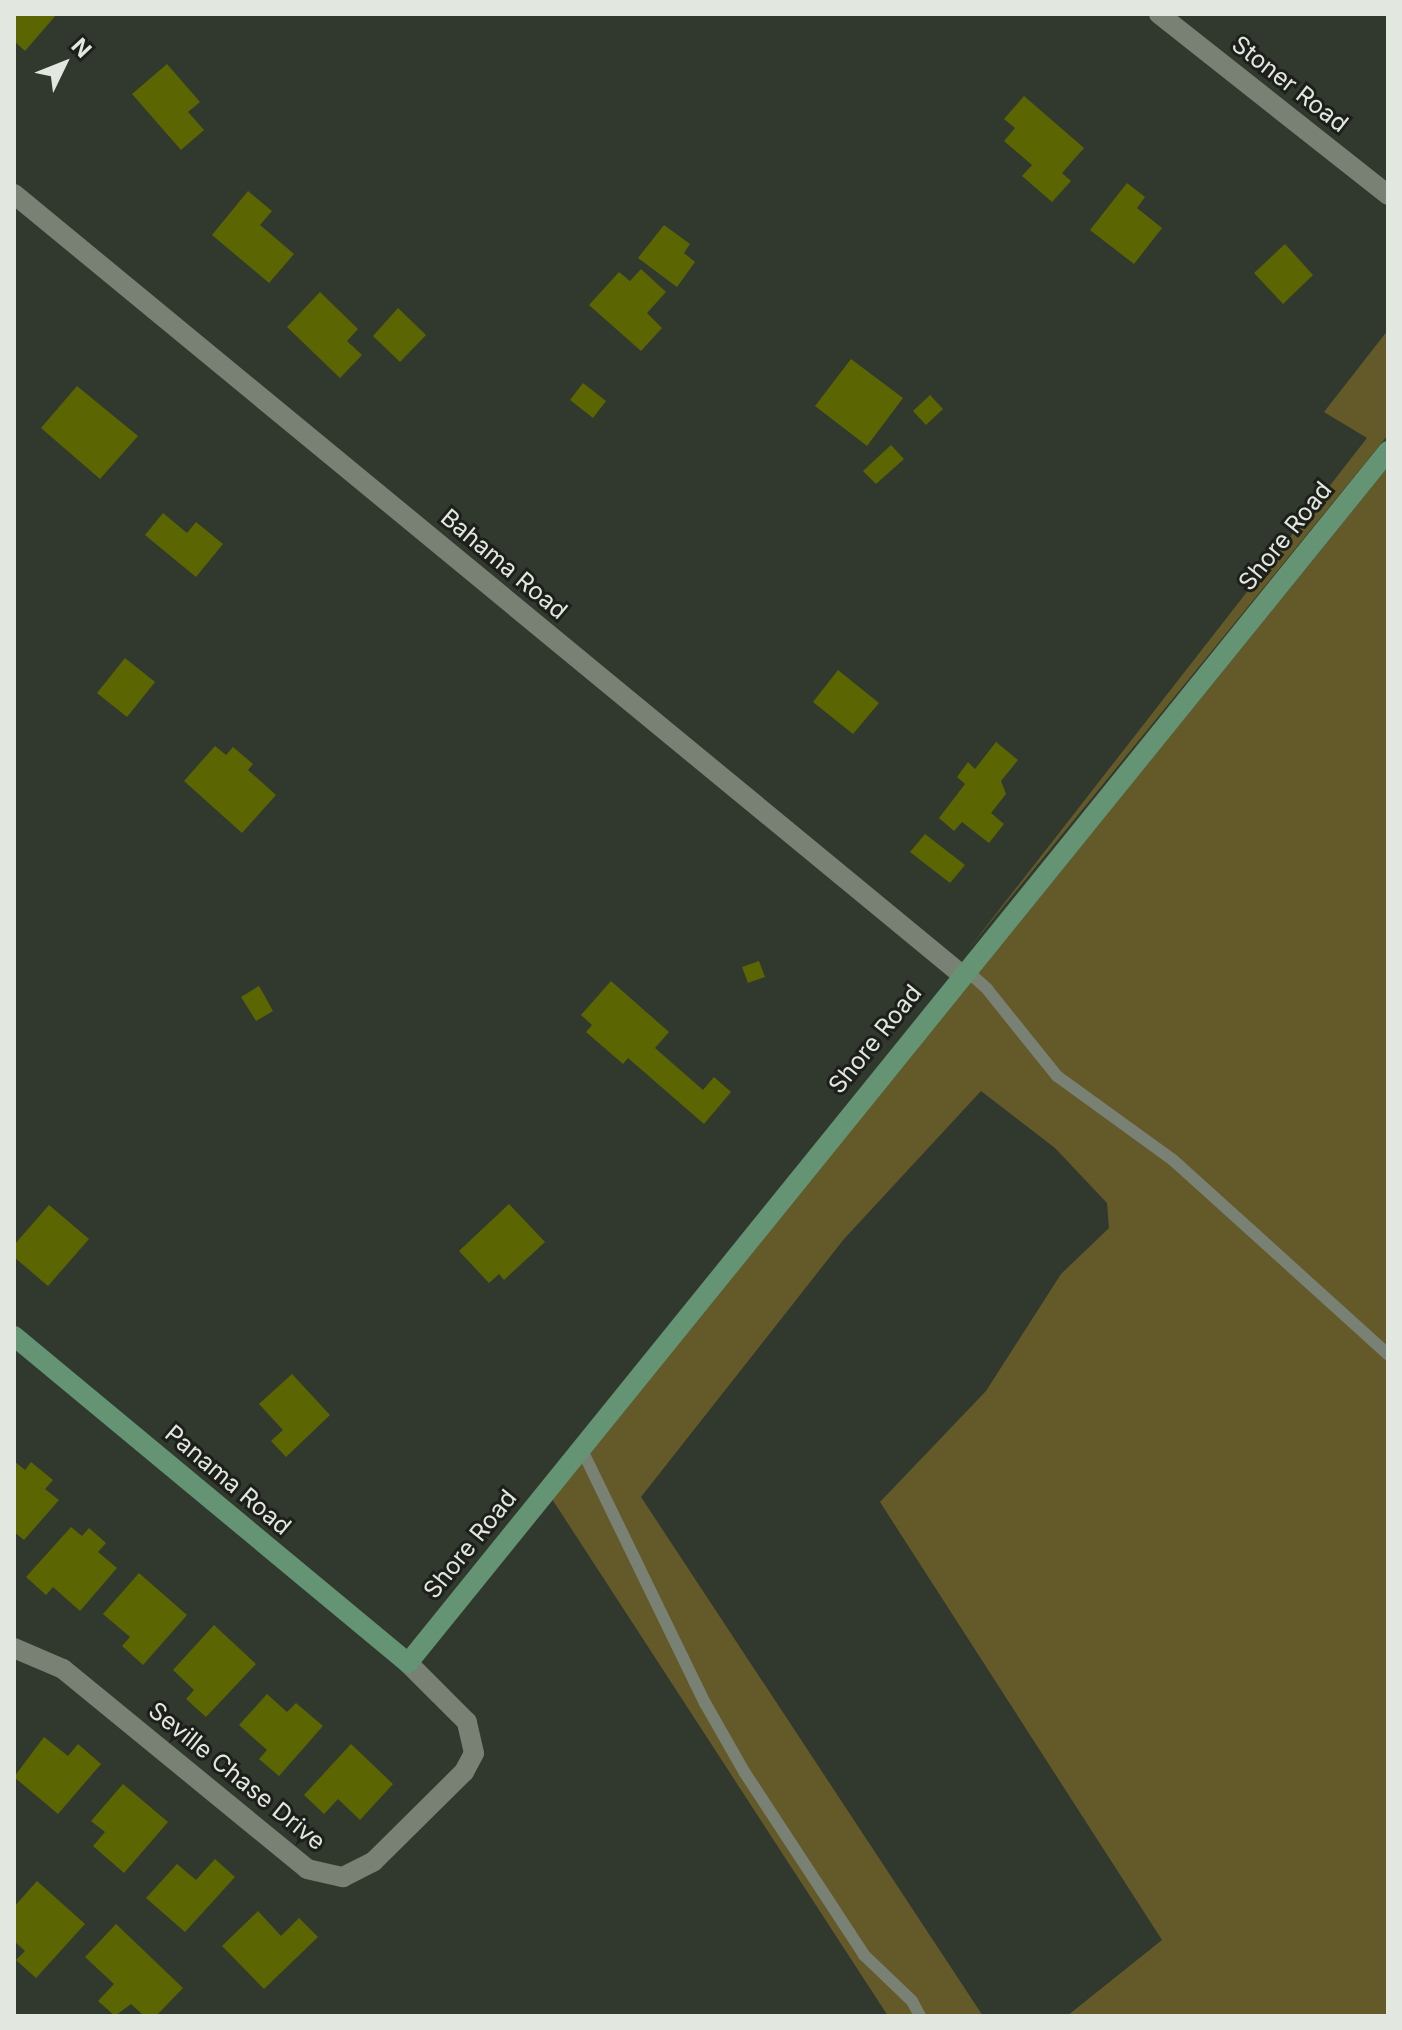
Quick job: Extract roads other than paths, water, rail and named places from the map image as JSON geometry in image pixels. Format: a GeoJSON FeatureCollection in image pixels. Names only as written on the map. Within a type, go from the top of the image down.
{"type":"FeatureCollection","features":[{"type":"Feature","properties":{"kind":"street","name":"Stoner Road"},"geometry":{"type":"LineString","coordinates":[[1159,14],[1388,195]]}},
{"type":"Feature","properties":{"kind":"street","name":"Bahama Road"},"geometry":{"type":"LineString","coordinates":[[14,194],[963,972]]}},
{"type":"Feature","properties":{"kind":"street","name":"Shore Road"},"geometry":{"type":"LineString","coordinates":[[408,1663],[963,972],[1388,451]]}},
{"type":"Feature","properties":{"kind":"street","name":"Panama Road"},"geometry":{"type":"LineString","coordinates":[[14,1336],[408,1663]]}},
{"type":"Feature","properties":{"kind":"street","name":"Seville Chase Drive"},"geometry":{"type":"LineString","coordinates":[[14,1648],[63,1669],[307,1869],[343,1877],[373,1862],[464,1772],[474,1753],[467,1722],[408,1663]]}},
{"type":"Feature","properties":{"kind":"lane"},"geometry":{"type":"LineString","coordinates":[[963,972],[1057,1076],[1173,1160],[1388,1354]]}},
{"type":"Feature","properties":{"kind":"lane"},"geometry":{"type":"LineString","coordinates":[[581,1448],[705,1703],[745,1773],[864,1955],[912,2001],[920,2016]]}}]}
